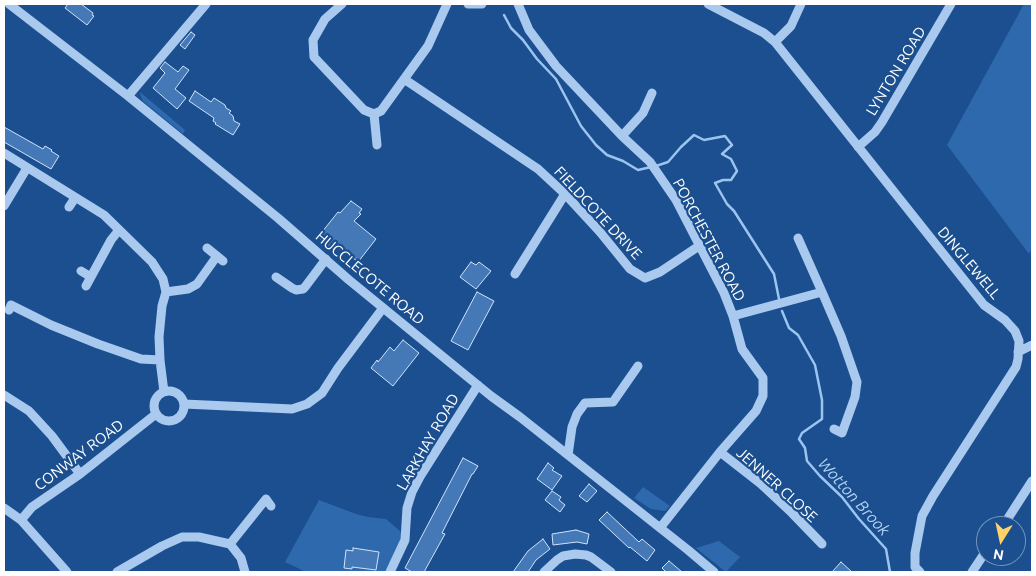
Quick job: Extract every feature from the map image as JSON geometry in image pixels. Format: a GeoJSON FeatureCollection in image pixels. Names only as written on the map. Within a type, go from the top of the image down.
{"type":"FeatureCollection","features":[{"type":"Feature","properties":{"kind":"street","name":"HUCCLECOTE ROAD"},"geometry":{"type":"LineString","coordinates":[[9,4],[128,96],[231,179],[383,308],[660,528],[703,569],[714,572]]}},
{"type":"Feature","properties":{"kind":"street"},"geometry":{"type":"LineString","coordinates":[[128,96],[206,4]]}},
{"type":"Feature","properties":{"kind":"street"},"geometry":{"type":"LineString","coordinates":[[342,4],[326,19],[313,40],[314,57],[364,110],[374,114],[381,111],[428,46],[447,4]]}},
{"type":"Feature","properties":{"kind":"street"},"geometry":{"type":"LineString","coordinates":[[468,4],[482,4]]}},
{"type":"Feature","properties":{"kind":"street","name":"PORCHESTER ROAD"},"geometry":{"type":"LineString","coordinates":[[518,4],[529,30],[556,66],[653,166],[676,200],[724,293],[733,316],[742,349],[763,378],[763,396],[756,411],[720,452],[660,528]]}},
{"type":"Feature","properties":{"kind":"street","name":"DINGLEWELL"},"geometry":{"type":"LineString","coordinates":[[708,4],[764,33],[775,42],[984,305],[1015,331],[1018,341],[1018,352]]}},
{"type":"Feature","properties":{"kind":"street"},"geometry":{"type":"LineString","coordinates":[[775,42],[792,26],[801,4]]}},
{"type":"Feature","properties":{"kind":"street","name":"LYNTON ROAD"},"geometry":{"type":"LineString","coordinates":[[858,147],[875,132],[882,122],[951,4]]}},
{"type":"Feature","properties":{"kind":"street","name":"FIELDCOTE DRIVE"},"geometry":{"type":"LineString","coordinates":[[404,79],[538,169],[565,194],[600,232],[630,269],[645,278],[660,272],[699,246]]}},
{"type":"Feature","properties":{"kind":"street"},"geometry":{"type":"LineString","coordinates":[[622,136],[643,113],[652,94]]}},
{"type":"Feature","properties":{"kind":"street"},"geometry":{"type":"LineString","coordinates":[[374,114],[377,145]]}},
{"type":"Feature","properties":{"kind":"street"},"geometry":{"type":"LineString","coordinates":[[4,154],[104,215],[152,262],[163,279],[166,292],[162,306],[159,337],[164,392]]}},
{"type":"Feature","properties":{"kind":"street"},"geometry":{"type":"LineString","coordinates":[[4,206],[27,168]]}},
{"type":"Feature","properties":{"kind":"street"},"geometry":{"type":"LineString","coordinates":[[515,274],[565,194]]}},
{"type":"Feature","properties":{"kind":"street"},"geometry":{"type":"LineString","coordinates":[[69,207],[75,198]]}},
{"type":"Feature","properties":{"kind":"street"},"geometry":{"type":"LineString","coordinates":[[86,286],[110,240],[119,230]]}},
{"type":"Feature","properties":{"kind":"street"},"geometry":{"type":"LineString","coordinates":[[798,238],[841,336],[857,382],[856,397],[842,433],[834,429]]}},
{"type":"Feature","properties":{"kind":"street"},"geometry":{"type":"LineString","coordinates":[[166,292],[188,289],[197,284],[220,258],[207,248]]}},
{"type":"Feature","properties":{"kind":"street"},"geometry":{"type":"LineString","coordinates":[[276,277],[296,290],[303,289],[326,259]]}},
{"type":"Feature","properties":{"kind":"street"},"geometry":{"type":"LineString","coordinates":[[81,271],[91,276]]}},
{"type":"Feature","properties":{"kind":"street"},"geometry":{"type":"LineString","coordinates":[[733,316],[822,292]]}},
{"type":"Feature","properties":{"kind":"street"},"geometry":{"type":"LineString","coordinates":[[11,304],[51,325],[98,344],[141,359],[160,360]]}},
{"type":"Feature","properties":{"kind":"street"},"geometry":{"type":"LineString","coordinates":[[184,404],[292,408],[306,404],[322,393],[338,368],[383,308]]}},
{"type":"Feature","properties":{"kind":"street"},"geometry":{"type":"LineString","coordinates":[[920,572],[915,567],[915,553],[922,516],[1016,367],[1018,352],[1032,345]]}},
{"type":"Feature","properties":{"kind":"street"},"geometry":{"type":"LineString","coordinates":[[568,455],[572,427],[577,414],[586,403],[613,402],[638,366]]}},
{"type":"Feature","properties":{"kind":"street","name":"LARKHAY ROAD"},"geometry":{"type":"LineString","coordinates":[[390,572],[405,540],[407,508],[412,492],[478,385]]}},
{"type":"Feature","properties":{"kind":"street"},"geometry":{"type":"LineString","coordinates":[[164,392],[177,394],[181,397],[184,404],[182,415],[172,422],[160,419],[154,407],[154,402],[164,392]]}},
{"type":"Feature","properties":{"kind":"street"},"geometry":{"type":"LineString","coordinates":[[4,395],[29,411],[52,436],[80,474]]}},
{"type":"Feature","properties":{"kind":"street","name":"CONWAY ROAD"},"geometry":{"type":"LineString","coordinates":[[21,520],[32,507],[80,474],[156,414]]}},
{"type":"Feature","properties":{"kind":"street","name":"JENNER CLOSE"},"geometry":{"type":"LineString","coordinates":[[720,452],[761,484],[792,513],[815,542]]}},
{"type":"Feature","properties":{"kind":"street"},"geometry":{"type":"LineString","coordinates":[[1009,516],[1032,481]]}},
{"type":"Feature","properties":{"kind":"street"},"geometry":{"type":"LineString","coordinates":[[230,544],[265,499]]}},
{"type":"Feature","properties":{"kind":"street"},"geometry":{"type":"LineString","coordinates":[[4,508],[21,520],[67,572]]}},
{"type":"Feature","properties":{"kind":"street"},"geometry":{"type":"LineString","coordinates":[[117,572],[162,546],[182,537],[199,536],[230,544],[240,558],[245,572]]}},
{"type":"Feature","properties":{"kind":"street"},"geometry":{"type":"LineString","coordinates":[[544,572],[557,560],[564,556],[575,554],[591,557],[611,572]]}},
{"type":"Feature","properties":{"kind":"shaded area"},"geometry":{"type":"Polygon","coordinates":[[[1024,4],[1032,4],[1032,249],[1029,254],[947,145],[1024,4]]]}},
{"type":"Feature","properties":{"kind":"shaded area"},"geometry":{"type":"Polygon","coordinates":[[[140,92],[185,130],[183,134],[143,101],[140,92]]]}},
{"type":"Feature","properties":{"kind":"shaded area"},"geometry":{"type":"Polygon","coordinates":[[[643,487],[670,506],[665,511],[651,509],[634,498],[643,487]]]}},
{"type":"Feature","properties":{"kind":"shaded area"},"geometry":{"type":"Polygon","coordinates":[[[319,500],[356,514],[386,519],[400,531],[402,537],[400,544],[385,572],[306,572],[285,562],[319,500]]]}},
{"type":"Feature","properties":{"kind":"shaded area"},"geometry":{"type":"Polygon","coordinates":[[[719,541],[740,557],[726,572],[696,548],[719,541]]]}},
{"type":"Feature","properties":{"kind":"building"},"geometry":{"type":"Polygon","coordinates":[[[68,4],[81,4],[93,13],[92,15],[94,16],[87,25],[65,8],[68,4]]]}},
{"type":"Feature","properties":{"kind":"building"},"geometry":{"type":"Polygon","coordinates":[[[191,32],[195,35],[185,49],[180,45],[191,32]]]}},
{"type":"Feature","properties":{"kind":"building"},"geometry":{"type":"Polygon","coordinates":[[[165,62],[178,72],[183,66],[189,70],[175,89],[186,98],[177,109],[153,88],[165,73],[160,68],[165,62]]]}},
{"type":"Feature","properties":{"kind":"building"},"geometry":{"type":"Polygon","coordinates":[[[195,91],[211,102],[214,98],[231,111],[229,113],[233,116],[234,121],[240,124],[233,135],[215,124],[214,118],[189,101],[195,91]]]}},
{"type":"Feature","properties":{"kind":"building"},"geometry":{"type":"Polygon","coordinates":[[[4,127],[43,149],[45,146],[59,156],[51,169],[4,142],[4,127]]]}},
{"type":"Feature","properties":{"kind":"building"},"geometry":{"type":"Polygon","coordinates":[[[351,201],[362,209],[359,213],[361,214],[354,221],[376,239],[358,262],[336,246],[334,249],[318,237],[338,212],[340,213],[351,201]]]}},
{"type":"Feature","properties":{"kind":"building"},"geometry":{"type":"Polygon","coordinates":[[[471,262],[476,265],[479,262],[491,271],[476,289],[460,277],[471,262]]]}},
{"type":"Feature","properties":{"kind":"building"},"geometry":{"type":"Polygon","coordinates":[[[477,292],[494,301],[468,350],[451,341],[477,292]]]}},
{"type":"Feature","properties":{"kind":"building"},"geometry":{"type":"Polygon","coordinates":[[[403,340],[419,353],[393,386],[371,368],[390,347],[394,351],[403,340]]]}},
{"type":"Feature","properties":{"kind":"building"},"geometry":{"type":"Polygon","coordinates":[[[463,458],[478,466],[472,474],[442,533],[445,534],[424,572],[412,572],[405,568],[463,458]]]}},
{"type":"Feature","properties":{"kind":"building"},"geometry":{"type":"Polygon","coordinates":[[[548,463],[554,468],[552,470],[562,476],[552,490],[537,479],[548,463]]]}},
{"type":"Feature","properties":{"kind":"building"},"geometry":{"type":"Polygon","coordinates":[[[589,484],[597,491],[587,502],[579,496],[589,484]]]}},
{"type":"Feature","properties":{"kind":"building"},"geometry":{"type":"Polygon","coordinates":[[[552,491],[561,497],[559,500],[565,505],[560,512],[545,500],[552,491]]]}},
{"type":"Feature","properties":{"kind":"building"},"geometry":{"type":"Polygon","coordinates":[[[607,512],[639,542],[642,539],[655,550],[647,561],[629,548],[599,520],[607,512]]]}},
{"type":"Feature","properties":{"kind":"building"},"geometry":{"type":"Polygon","coordinates":[[[576,530],[589,534],[587,544],[577,542],[553,545],[552,534],[576,530]]]}},
{"type":"Feature","properties":{"kind":"building"},"geometry":{"type":"Polygon","coordinates":[[[543,539],[550,549],[536,560],[528,572],[513,572],[528,551],[543,539]]]}},
{"type":"Feature","properties":{"kind":"building"},"geometry":{"type":"Polygon","coordinates":[[[353,548],[379,552],[376,570],[344,568],[346,550],[353,551],[353,548]]]}},
{"type":"Feature","properties":{"kind":"building"},"geometry":{"type":"Polygon","coordinates":[[[669,561],[682,572],[666,572],[662,568],[669,561]]]}},
{"type":"Feature","properties":{"kind":"building"},"geometry":{"type":"Polygon","coordinates":[[[841,562],[852,572],[832,572],[841,562]]]}},
{"type":"Feature","properties":{"kind":"waterway","name":"Wotton Brook"},"geometry":{"type":"LineString","coordinates":[[504,15],[511,28],[556,79],[581,126],[596,145],[607,155],[623,161],[638,170],[651,167]]}},
{"type":"Feature","properties":{"kind":"waterway","name":"Wotton Brook"},"geometry":{"type":"LineString","coordinates":[[656,166],[668,162],[694,135],[704,140],[725,136],[732,145],[722,154],[731,159],[737,171],[731,180],[715,183],[774,274],[779,299]]}},
{"type":"Feature","properties":{"kind":"waterway","name":"Wotton Brook"},"geometry":{"type":"LineString","coordinates":[[782,311],[789,328],[798,335],[815,365],[822,400],[822,419],[802,433],[799,439],[805,448],[807,461],[842,497],[886,549],[890,572]]}}]}
